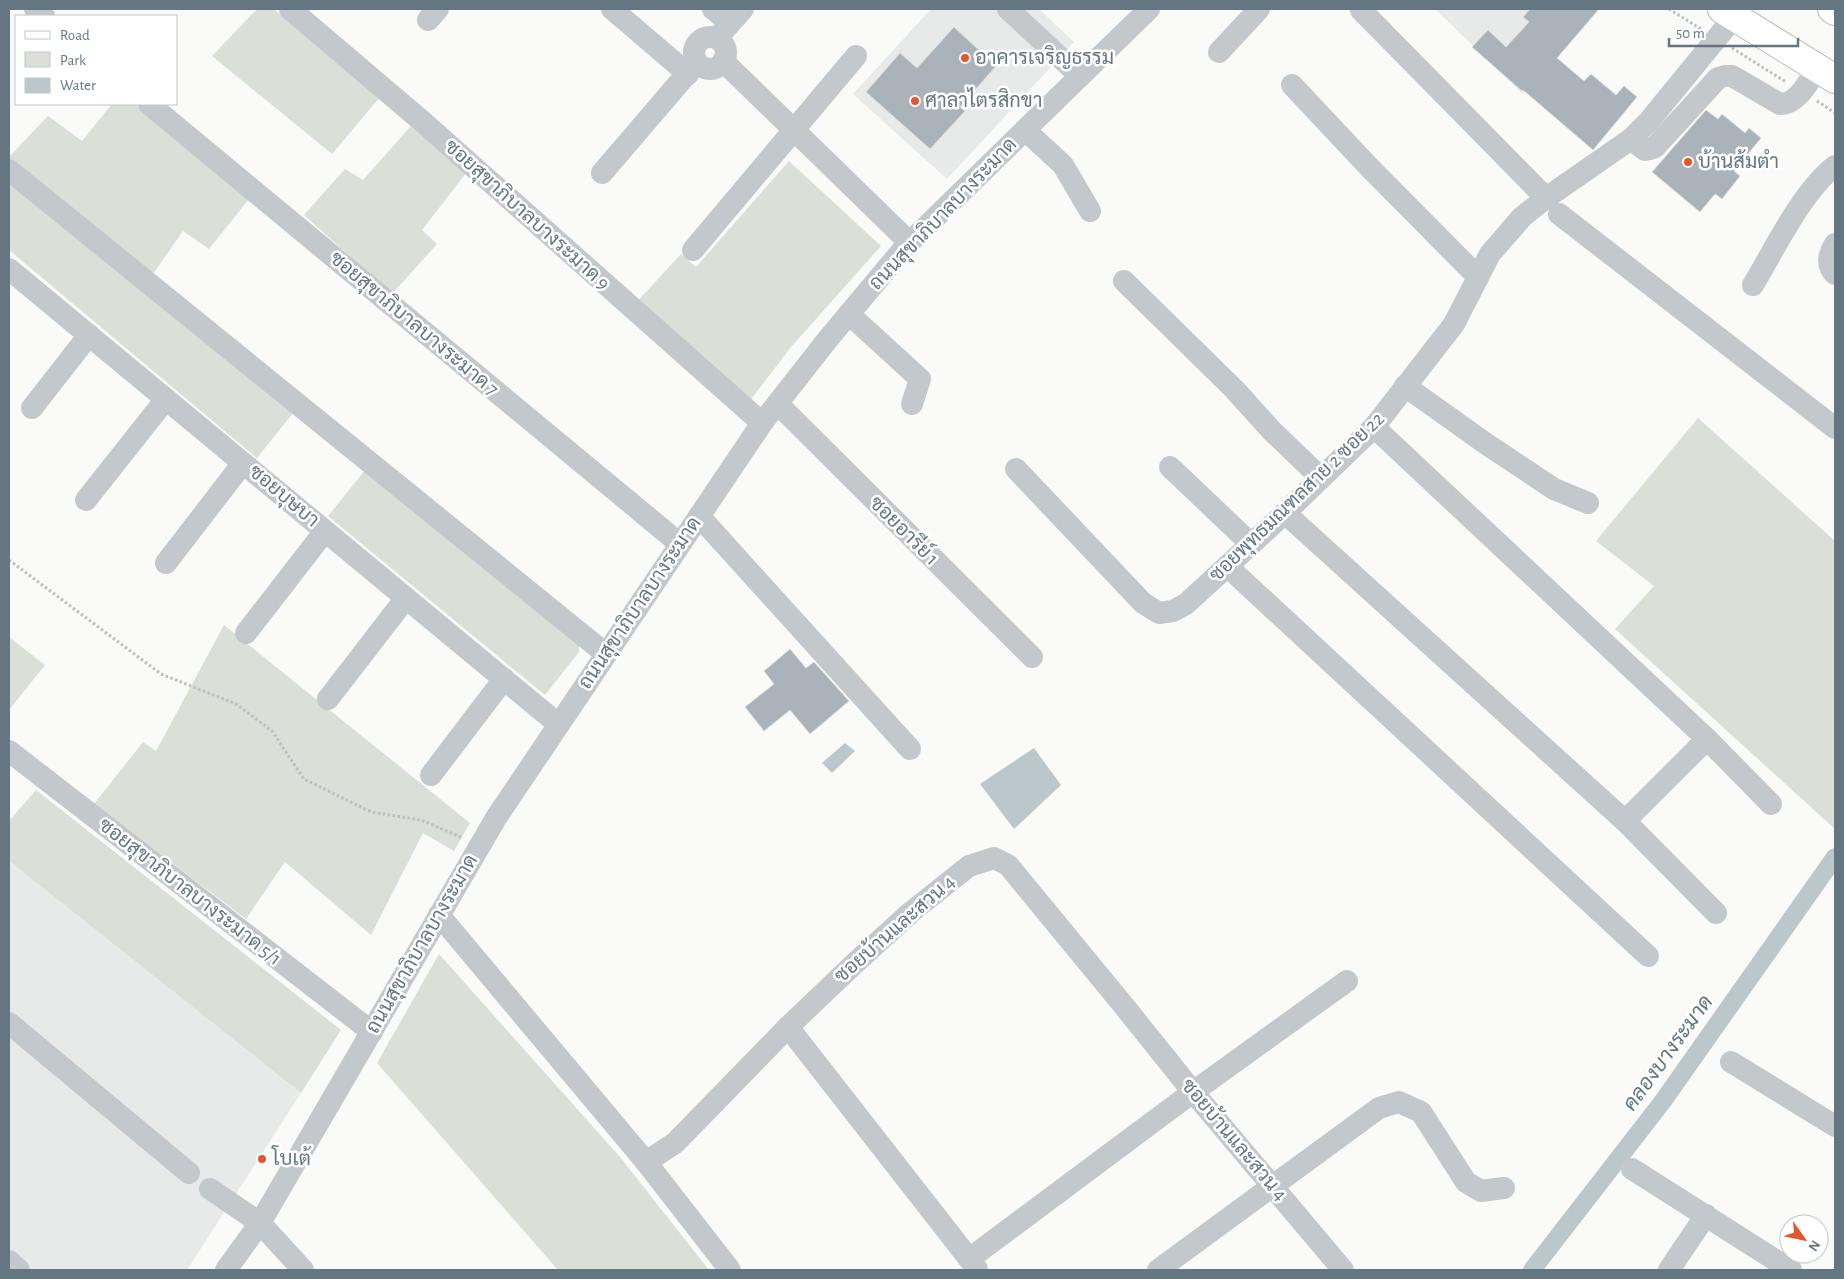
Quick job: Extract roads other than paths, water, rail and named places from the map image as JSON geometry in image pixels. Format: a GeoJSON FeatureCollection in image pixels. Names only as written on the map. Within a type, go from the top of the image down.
{"type":"FeatureCollection","features":[{"type":"Feature","properties":{"kind":"main road"},"geometry":{"type":"LineString","coordinates":[[1728,13],[1827,74]]}},
{"type":"Feature","properties":{"kind":"street","name":"ซอยสุขาภิบาลบางระมาด 9"},"geometry":{"type":"LineString","coordinates":[[290,9],[423,122],[762,423]]}},
{"type":"Feature","properties":{"kind":"street"},"geometry":{"type":"LineString","coordinates":[[612,9],[692,68],[701,66],[716,68],[723,61],[726,51],[724,45],[726,20]]}},
{"type":"Feature","properties":{"kind":"street"},"geometry":{"type":"LineString","coordinates":[[1008,9],[1080,76]]}},
{"type":"Feature","properties":{"kind":"street"},"geometry":{"type":"LineString","coordinates":[[1361,10],[1552,206],[1835,428]]}},
{"type":"Feature","properties":{"kind":"street","name":"ถนนสุขาภิบาลบางระมาด"},"geometry":{"type":"LineString","coordinates":[[226,1270],[260,1223],[496,818],[762,423],[849,314],[910,243],[1080,76],[1141,11]]}},
{"type":"Feature","properties":{"kind":"street"},"geometry":{"type":"LineString","coordinates":[[1219,52],[1253,11]]}},
{"type":"Feature","properties":{"kind":"street","name":"ซอยพุทธมณฑลสาย 2 ซอย 22"},"geometry":{"type":"LineString","coordinates":[[1016,469],[1143,602],[1159,613],[1173,611],[1186,604],[1285,513],[1374,427],[1454,324],[1496,246],[1522,217],[1552,206],[1649,122],[1716,39],[1728,13]]}},
{"type":"Feature","properties":{"kind":"street"},"geometry":{"type":"LineString","coordinates":[[602,174],[692,68],[697,43],[726,20]]}},
{"type":"Feature","properties":{"kind":"street"},"geometry":{"type":"LineString","coordinates":[[693,250],[856,56]]}},
{"type":"Feature","properties":{"kind":"street"},"geometry":{"type":"LineString","coordinates":[[723,61],[910,243]]}},
{"type":"Feature","properties":{"kind":"street"},"geometry":{"type":"LineString","coordinates":[[1631,139],[1645,150],[1655,146],[1718,78],[1732,76],[1780,104],[1786,104],[1796,98],[1801,91],[1827,74]]}},
{"type":"Feature","properties":{"kind":"street"},"geometry":{"type":"LineString","coordinates":[[1292,85],[1369,167],[1478,277]]}},
{"type":"Feature","properties":{"kind":"street","name":"ซอยสุขาภิบาลบางระมาด 7"},"geometry":{"type":"LineString","coordinates":[[150,105],[680,544]]}},
{"type":"Feature","properties":{"kind":"street"},"geometry":{"type":"LineString","coordinates":[[1025,130],[1063,165],[1090,211]]}},
{"type":"Feature","properties":{"kind":"street"},"geometry":{"type":"LineString","coordinates":[[1753,285],[1802,202],[1815,185],[1835,166]]}},
{"type":"Feature","properties":{"kind":"street"},"geometry":{"type":"LineString","coordinates":[[9,170],[606,654]]}},
{"type":"Feature","properties":{"kind":"street"},"geometry":{"type":"LineString","coordinates":[[1835,244],[1829,263],[1831,270],[1835,274]]}},
{"type":"Feature","properties":{"kind":"street","name":"ซอยบุษบา"},"geometry":{"type":"LineString","coordinates":[[9,269],[558,724]]}},
{"type":"Feature","properties":{"kind":"street"},"geometry":{"type":"LineString","coordinates":[[1124,281],[1234,390],[1273,432],[1322,478]]}},
{"type":"Feature","properties":{"kind":"street"},"geometry":{"type":"LineString","coordinates":[[849,314],[920,379],[912,404]]}},
{"type":"Feature","properties":{"kind":"street"},"geometry":{"type":"LineString","coordinates":[[32,408],[89,335]]}},
{"type":"Feature","properties":{"kind":"street"},"geometry":{"type":"LineString","coordinates":[[1405,386],[1485,444],[1554,489],[1588,503]]}},
{"type":"Feature","properties":{"kind":"street"},"geometry":{"type":"LineString","coordinates":[[86,500],[166,399]]}},
{"type":"Feature","properties":{"kind":"street","name":"ซอยอารีย์ 1"},"geometry":{"type":"LineString","coordinates":[[778,404],[1032,657]]}},
{"type":"Feature","properties":{"kind":"street"},"geometry":{"type":"LineString","coordinates":[[1374,427],[1707,739],[1771,804]]}},
{"type":"Feature","properties":{"kind":"street"},"geometry":{"type":"LineString","coordinates":[[166,563],[243,463]]}},
{"type":"Feature","properties":{"kind":"street"},"geometry":{"type":"LineString","coordinates":[[1170,467],[1251,544]]}},
{"type":"Feature","properties":{"kind":"street"},"geometry":{"type":"LineString","coordinates":[[1285,513],[1625,821],[1716,913]]}},
{"type":"Feature","properties":{"kind":"street"},"geometry":{"type":"LineString","coordinates":[[700,516],[910,749]]}},
{"type":"Feature","properties":{"kind":"street"},"geometry":{"type":"LineString","coordinates":[[246,633],[325,531]]}},
{"type":"Feature","properties":{"kind":"street"},"geometry":{"type":"LineString","coordinates":[[1227,566],[1648,956]]}},
{"type":"Feature","properties":{"kind":"street"},"geometry":{"type":"LineString","coordinates":[[328,699],[406,598]]}},
{"type":"Feature","properties":{"kind":"street"},"geometry":{"type":"LineString","coordinates":[[431,775],[504,680]]}},
{"type":"Feature","properties":{"kind":"street"},"geometry":{"type":"LineString","coordinates":[[1625,821],[1707,739]]}},
{"type":"Feature","properties":{"kind":"street","name":"ซอยสุขาภิบาลบางระมาด 5/1"},"geometry":{"type":"LineString","coordinates":[[9,751],[372,1032]]}},
{"type":"Feature","properties":{"kind":"street","name":"ซอยบ้านและสวน 4"},"geometry":{"type":"LineString","coordinates":[[646,1162],[675,1143],[788,1027],[910,913],[969,866],[994,858],[1008,865],[1192,1092],[1343,1270]]}},
{"type":"Feature","properties":{"kind":"street"},"geometry":{"type":"LineString","coordinates":[[439,915],[646,1162],[730,1270]]}},
{"type":"Feature","properties":{"kind":"street"},"geometry":{"type":"LineString","coordinates":[[788,1027],[973,1265],[1192,1092],[1347,981]]}},
{"type":"Feature","properties":{"kind":"street"},"geometry":{"type":"LineString","coordinates":[[9,1023],[188,1173]]}},
{"type":"Feature","properties":{"kind":"street"},"geometry":{"type":"LineString","coordinates":[[1731,1062],[1835,1126]]}},
{"type":"Feature","properties":{"kind":"street"},"geometry":{"type":"LineString","coordinates":[[1158,1270],[1379,1108],[1399,1102],[1421,1112],[1466,1182],[1482,1191],[1504,1188]]}},
{"type":"Feature","properties":{"kind":"street"},"geometry":{"type":"LineString","coordinates":[[1632,1169],[1791,1270]]}},
{"type":"Feature","properties":{"kind":"street"},"geometry":{"type":"LineString","coordinates":[[210,1189],[260,1223],[303,1270]]}},
{"type":"Feature","properties":{"kind":"street"},"geometry":{"type":"LineString","coordinates":[[1669,1270],[1706,1215]]}},
{"type":"Feature","properties":{"kind":"street"},"geometry":{"type":"LineString","coordinates":[[9,1261],[19,1270]]}},
{"type":"Feature","properties":{"kind":"water"},"geometry":{"type":"Polygon","coordinates":[[[845,743],[855,751],[832,773],[822,763],[845,743]]]}},
{"type":"Feature","properties":{"kind":"water"},"geometry":{"type":"Polygon","coordinates":[[[1034,748],[1061,785],[1014,829],[980,784],[1034,748]]]}},
{"type":"Feature","properties":{"kind":"waterway","name":"คลองบางระมาด"},"geometry":{"type":"LineString","coordinates":[[1532,1270],[1663,1101],[1835,857]]}},
{"type":"Feature","properties":{"kind":"place","name":"อาคารเจริญธรรม"},"geometry":{"type":"Point","coordinates":[965,58]}},
{"type":"Feature","properties":{"kind":"place","name":"ศาลาไตรสิกขา"},"geometry":{"type":"Point","coordinates":[915,101]}},
{"type":"Feature","properties":{"kind":"place","name":"บ้านส้มตำ"},"geometry":{"type":"Point","coordinates":[1688,162]}},
{"type":"Feature","properties":{"kind":"place","name":"โบเต้"},"geometry":{"type":"Point","coordinates":[262,1159]}}]}
